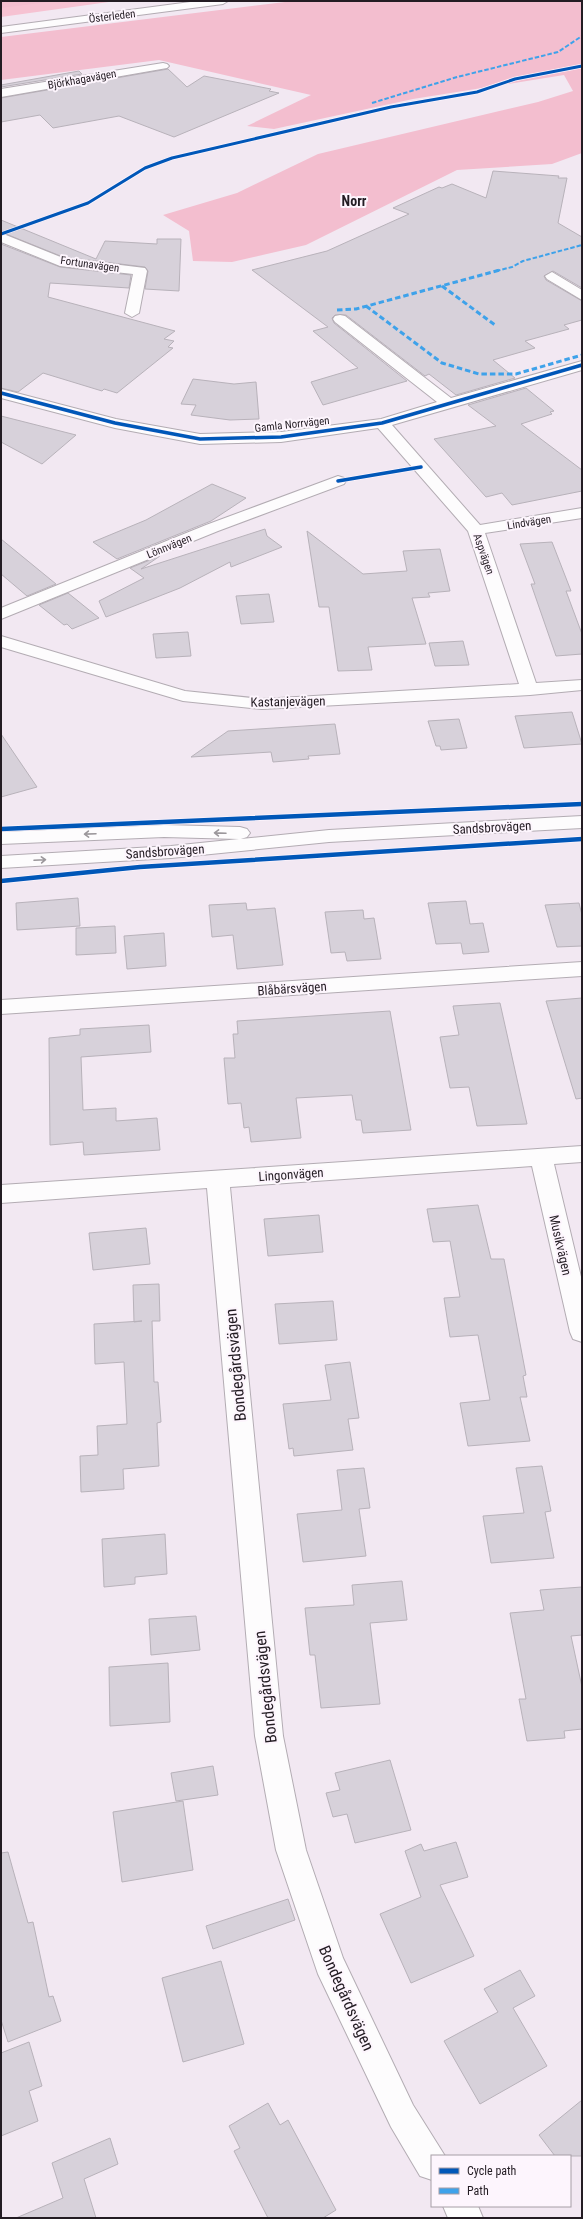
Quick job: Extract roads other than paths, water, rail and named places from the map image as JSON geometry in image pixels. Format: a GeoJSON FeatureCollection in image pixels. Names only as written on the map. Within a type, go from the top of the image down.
{"type":"FeatureCollection","features":[{"type":"Feature","properties":{"kind":"main road","name":"Österleden"},"geometry":{"type":"LineString","coordinates":[[1,30],[223,1]]}},
{"type":"Feature","properties":{"kind":"main road","name":"Björkhagavägen"},"geometry":{"type":"LineString","coordinates":[[1,93],[163,66]]}},
{"type":"Feature","properties":{"kind":"main road","name":"Fortunavägen"},"geometry":{"type":"LineString","coordinates":[[1,237],[60,262],[140,271],[132,313]]}},
{"type":"Feature","properties":{"kind":"main road"},"geometry":{"type":"LineString","coordinates":[[552,276],[582,296]]}},
{"type":"Feature","properties":{"kind":"main road"},"geometry":{"type":"LineString","coordinates":[[340,319],[449,404]]}},
{"type":"Feature","properties":{"kind":"main road","name":"Gamla Norrvägen"},"geometry":{"type":"LineString","coordinates":[[1,393],[116,423],[200,439],[281,437],[382,423],[582,364]]}},
{"type":"Feature","properties":{"kind":"main road","name":"Aspvägen"},"geometry":{"type":"LineString","coordinates":[[382,423],[476,530],[530,690]]}},
{"type":"Feature","properties":{"kind":"main road","name":"Lönnvägen"},"geometry":{"type":"LineString","coordinates":[[1,614],[212,528],[338,481]]}},
{"type":"Feature","properties":{"kind":"main road","name":"Lindvägen"},"geometry":{"type":"LineString","coordinates":[[476,530],[582,513]]}},
{"type":"Feature","properties":{"kind":"main road","name":"Kastanjevägen"},"geometry":{"type":"LineString","coordinates":[[1,641],[183,696],[262,704],[530,690],[582,685]]}},
{"type":"Feature","properties":{"kind":"main road","name":"Sandsbrovägen"},"geometry":{"type":"LineString","coordinates":[[1,862],[171,852],[329,836],[582,822]]}},
{"type":"Feature","properties":{"kind":"main road","name":"Sandsbrovägen"},"geometry":{"type":"LineString","coordinates":[[1,838],[164,831],[329,836]]}},
{"type":"Feature","properties":{"kind":"main road","name":"Blåbärsvägen"},"geometry":{"type":"LineString","coordinates":[[1,1006],[582,969]]}},
{"type":"Feature","properties":{"kind":"main road","name":"Lingonvägen"},"geometry":{"type":"LineString","coordinates":[[1,1194],[582,1154]]}},
{"type":"Feature","properties":{"kind":"main road","name":"Musikvägen"},"geometry":{"type":"LineString","coordinates":[[541,1157],[582,1332]]}},
{"type":"Feature","properties":{"kind":"main road","name":"Bondegårdsvägen"},"geometry":{"type":"LineString","coordinates":[[218,1179],[269,1736],[291,1850],[328,1963],[402,2116],[431,2162]]}},
{"type":"Feature","properties":{"kind":"main road"},"geometry":{"type":"LineString","coordinates":[[460,2207],[466,2218]]}},
{"type":"Feature","properties":{"kind":"district","name":"Norr"},"geometry":{"type":"Point","coordinates":[354,201]}}]}
